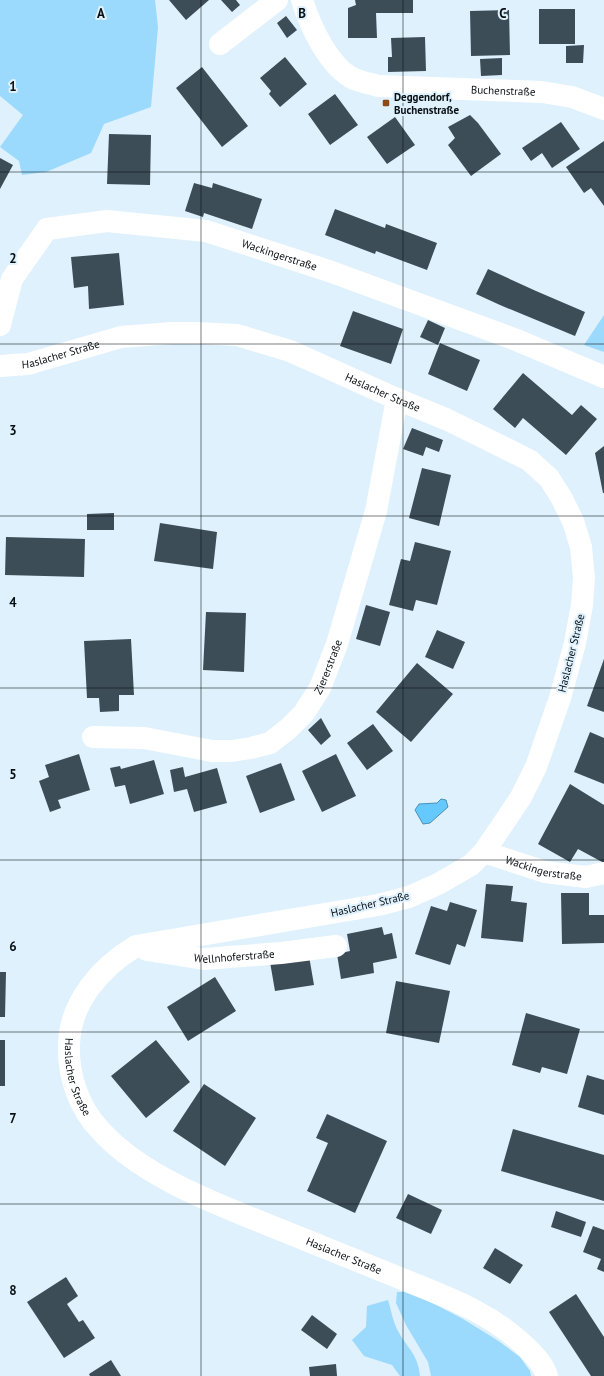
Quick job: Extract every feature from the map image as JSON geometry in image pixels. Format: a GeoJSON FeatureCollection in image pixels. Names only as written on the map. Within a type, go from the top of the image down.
{"type":"FeatureCollection","features":[{"type":"Feature","properties":{"kind":"street"},"geometry":{"type":"LineString","coordinates":[[220,44],[276,0]]}},
{"type":"Feature","properties":{"kind":"street","name":"Buchenstraße"},"geometry":{"type":"LineString","coordinates":[[302,0],[320,43],[337,67],[354,78],[378,86],[542,92],[572,96],[604,109]]}},
{"type":"Feature","properties":{"kind":"street","name":"Wackingerstraße"},"geometry":{"type":"LineString","coordinates":[[0,325],[12,280],[47,229],[107,220],[206,231],[344,276],[514,339],[604,377]]}},
{"type":"Feature","properties":{"kind":"street","name":"Haslacher Straße"},"geometry":{"type":"LineString","coordinates":[[0,366],[28,364],[121,337],[196,332],[237,335],[290,351],[448,420],[529,460],[549,478],[561,497],[573,521],[581,547],[584,578],[582,605],[575,643],[560,698],[536,767],[521,797],[484,852],[471,865],[461,871],[438,884],[408,897],[353,910],[136,946],[132,948],[111,963],[84,996],[74,1014],[69,1038],[68,1061],[75,1087],[86,1111],[99,1130],[118,1148],[140,1165],[189,1191],[253,1219],[448,1298],[487,1316],[514,1336],[533,1354],[544,1366],[547,1376]]}},
{"type":"Feature","properties":{"kind":"street","name":"Ziererstraße"},"geometry":{"type":"LineString","coordinates":[[93,737],[144,738],[212,751],[232,751],[270,743],[288,730],[304,714],[320,688],[338,644],[376,511],[397,399]]}},
{"type":"Feature","properties":{"kind":"street","name":"Wackingerstraße"},"geometry":{"type":"LineString","coordinates":[[484,852],[545,872],[586,877],[604,873]]}},
{"type":"Feature","properties":{"kind":"street","name":"Wellnhoferstraße"},"geometry":{"type":"LineString","coordinates":[[132,948],[204,959],[281,953],[336,946]]}},
{"type":"Feature","properties":{"kind":"shaded area"},"geometry":{"type":"Polygon","coordinates":[[[0,0],[155,0],[158,27],[151,107],[104,124],[91,153],[46,172],[22,175],[19,161],[0,147],[23,115],[0,96],[0,0]]]}},
{"type":"Feature","properties":{"kind":"shaded area"},"geometry":{"type":"Polygon","coordinates":[[[604,315],[604,352],[584,345],[604,315]]]}},
{"type":"Feature","properties":{"kind":"shaded area"},"geometry":{"type":"Polygon","coordinates":[[[441,799],[446,800],[448,807],[430,823],[423,824],[415,810],[419,804],[437,803],[441,799]]]}},
{"type":"Feature","properties":{"kind":"shaded area"},"geometry":{"type":"Polygon","coordinates":[[[404,1288],[463,1319],[497,1340],[520,1357],[530,1371],[531,1376],[431,1376],[428,1362],[406,1325],[396,1303],[397,1292],[403,1292],[404,1288]]]}},
{"type":"Feature","properties":{"kind":"shaded area"},"geometry":{"type":"Polygon","coordinates":[[[388,1300],[393,1320],[401,1337],[415,1357],[420,1376],[400,1376],[392,1365],[364,1356],[352,1340],[366,1327],[367,1306],[388,1300]]]}},
{"type":"Feature","properties":{"kind":"building"},"geometry":{"type":"Polygon","coordinates":[[[169,0],[209,0],[186,20],[169,0]]]}},
{"type":"Feature","properties":{"kind":"building"},"geometry":{"type":"Polygon","coordinates":[[[221,0],[236,0],[240,5],[232,12],[221,0]]]}},
{"type":"Feature","properties":{"kind":"building"},"geometry":{"type":"Polygon","coordinates":[[[355,0],[413,0],[413,13],[376,13],[377,38],[348,38],[348,8],[356,5],[355,0]]]}},
{"type":"Feature","properties":{"kind":"building"},"geometry":{"type":"Polygon","coordinates":[[[539,9],[575,9],[575,44],[539,44],[539,9]]]}},
{"type":"Feature","properties":{"kind":"building"},"geometry":{"type":"Polygon","coordinates":[[[509,10],[510,55],[471,56],[470,11],[509,10]]]}},
{"type":"Feature","properties":{"kind":"building"},"geometry":{"type":"Polygon","coordinates":[[[286,16],[297,30],[287,38],[277,23],[286,16]]]}},
{"type":"Feature","properties":{"kind":"building"},"geometry":{"type":"Polygon","coordinates":[[[425,37],[426,71],[388,72],[388,57],[392,57],[391,38],[425,37]]]}},
{"type":"Feature","properties":{"kind":"building"},"geometry":{"type":"Polygon","coordinates":[[[584,45],[583,63],[566,63],[566,46],[584,45]]]}},
{"type":"Feature","properties":{"kind":"building"},"geometry":{"type":"Polygon","coordinates":[[[285,57],[307,84],[280,107],[269,94],[271,91],[260,78],[285,57]]]}},
{"type":"Feature","properties":{"kind":"building"},"geometry":{"type":"Polygon","coordinates":[[[502,58],[502,75],[481,76],[480,59],[502,58]]]}},
{"type":"Feature","properties":{"kind":"building"},"geometry":{"type":"Polygon","coordinates":[[[202,67],[248,126],[222,147],[176,88],[202,67]]]}},
{"type":"Feature","properties":{"kind":"building"},"geometry":{"type":"Polygon","coordinates":[[[335,94],[358,125],[330,145],[308,114],[335,94]]]}},
{"type":"Feature","properties":{"kind":"building"},"geometry":{"type":"Polygon","coordinates":[[[470,115],[478,123],[501,154],[471,176],[448,145],[455,138],[448,127],[470,115]]]}},
{"type":"Feature","properties":{"kind":"building"},"geometry":{"type":"Polygon","coordinates":[[[395,117],[415,145],[387,164],[367,137],[395,117]]]}},
{"type":"Feature","properties":{"kind":"building"},"geometry":{"type":"Polygon","coordinates":[[[561,122],[580,149],[552,168],[542,153],[531,161],[522,148],[561,122]]]}},
{"type":"Feature","properties":{"kind":"building"},"geometry":{"type":"Polygon","coordinates":[[[109,134],[151,135],[150,185],[107,184],[109,134]]]}},
{"type":"Feature","properties":{"kind":"building"},"geometry":{"type":"Polygon","coordinates":[[[604,141],[604,206],[591,188],[584,193],[566,167],[604,141]]]}},
{"type":"Feature","properties":{"kind":"building"},"geometry":{"type":"Polygon","coordinates":[[[0,158],[13,165],[0,189],[0,158]]]}},
{"type":"Feature","properties":{"kind":"building"},"geometry":{"type":"Polygon","coordinates":[[[194,183],[212,188],[213,183],[262,199],[252,229],[204,213],[203,217],[185,211],[194,183]]]}},
{"type":"Feature","properties":{"kind":"building"},"geometry":{"type":"Polygon","coordinates":[[[335,209],[385,228],[386,224],[437,243],[427,270],[376,251],[375,254],[325,235],[335,209]]]}},
{"type":"Feature","properties":{"kind":"building"},"geometry":{"type":"Polygon","coordinates":[[[119,253],[124,305],[89,309],[88,286],[74,288],[71,257],[119,253]]]}},
{"type":"Feature","properties":{"kind":"building"},"geometry":{"type":"Polygon","coordinates":[[[488,269],[585,312],[575,336],[476,294],[488,269]]]}},
{"type":"Feature","properties":{"kind":"building"},"geometry":{"type":"Polygon","coordinates":[[[353,311],[403,329],[391,364],[340,346],[353,311]]]}},
{"type":"Feature","properties":{"kind":"building"},"geometry":{"type":"Polygon","coordinates":[[[428,320],[445,328],[438,345],[420,337],[428,320]]]}},
{"type":"Feature","properties":{"kind":"building"},"geometry":{"type":"Polygon","coordinates":[[[440,343],[480,360],[467,391],[428,374],[440,343]]]}},
{"type":"Feature","properties":{"kind":"building"},"geometry":{"type":"Polygon","coordinates":[[[523,373],[572,415],[581,405],[597,419],[566,455],[523,418],[515,428],[493,409],[523,373]]]}},
{"type":"Feature","properties":{"kind":"building"},"geometry":{"type":"Polygon","coordinates":[[[412,428],[443,440],[439,452],[426,447],[423,456],[403,449],[412,428]]]}},
{"type":"Feature","properties":{"kind":"building"},"geometry":{"type":"Polygon","coordinates":[[[604,446],[604,493],[603,493],[595,453],[604,446]]]}},
{"type":"Feature","properties":{"kind":"building"},"geometry":{"type":"Polygon","coordinates":[[[422,468],[451,475],[439,526],[409,518],[422,468]]]}},
{"type":"Feature","properties":{"kind":"building"},"geometry":{"type":"Polygon","coordinates":[[[114,513],[114,530],[87,530],[87,514],[114,513]]]}},
{"type":"Feature","properties":{"kind":"building"},"geometry":{"type":"Polygon","coordinates":[[[160,523],[217,532],[213,569],[154,561],[160,523]]]}},
{"type":"Feature","properties":{"kind":"building"},"geometry":{"type":"Polygon","coordinates":[[[6,537],[85,539],[84,577],[5,575],[6,537]]]}},
{"type":"Feature","properties":{"kind":"building"},"geometry":{"type":"Polygon","coordinates":[[[415,542],[451,551],[437,605],[416,600],[413,611],[389,605],[401,559],[410,561],[415,542]]]}},
{"type":"Feature","properties":{"kind":"building"},"geometry":{"type":"Polygon","coordinates":[[[366,605],[390,612],[380,646],[356,639],[366,605]]]}},
{"type":"Feature","properties":{"kind":"building"},"geometry":{"type":"Polygon","coordinates":[[[206,612],[246,613],[244,672],[203,670],[206,612]]]}},
{"type":"Feature","properties":{"kind":"building"},"geometry":{"type":"Polygon","coordinates":[[[437,630],[465,642],[453,669],[425,657],[437,630]]]}},
{"type":"Feature","properties":{"kind":"building"},"geometry":{"type":"Polygon","coordinates":[[[131,639],[134,695],[119,695],[119,711],[100,712],[99,698],[87,698],[84,641],[131,639]]]}},
{"type":"Feature","properties":{"kind":"building"},"geometry":{"type":"Polygon","coordinates":[[[604,659],[604,712],[587,706],[604,659]]]}},
{"type":"Feature","properties":{"kind":"building"},"geometry":{"type":"Polygon","coordinates":[[[417,663],[453,694],[411,742],[376,712],[417,663]]]}},
{"type":"Feature","properties":{"kind":"building"},"geometry":{"type":"Polygon","coordinates":[[[321,718],[331,736],[321,745],[308,730],[321,718]]]}},
{"type":"Feature","properties":{"kind":"building"},"geometry":{"type":"Polygon","coordinates":[[[373,724],[393,751],[367,770],[347,743],[373,724]]]}},
{"type":"Feature","properties":{"kind":"building"},"geometry":{"type":"Polygon","coordinates":[[[590,732],[604,738],[604,784],[574,772],[590,732]]]}},
{"type":"Feature","properties":{"kind":"building"},"geometry":{"type":"Polygon","coordinates":[[[79,754],[90,790],[58,800],[61,808],[50,812],[39,781],[49,777],[45,765],[79,754]]]}},
{"type":"Feature","properties":{"kind":"building"},"geometry":{"type":"Polygon","coordinates":[[[336,754],[356,796],[322,812],[302,771],[336,754]]]}},
{"type":"Feature","properties":{"kind":"building"},"geometry":{"type":"Polygon","coordinates":[[[154,760],[164,794],[130,804],[125,785],[115,787],[110,768],[120,766],[121,769],[154,760]]]}},
{"type":"Feature","properties":{"kind":"building"},"geometry":{"type":"Polygon","coordinates":[[[281,763],[295,800],[260,813],[246,776],[281,763]]]}},
{"type":"Feature","properties":{"kind":"building"},"geometry":{"type":"Polygon","coordinates":[[[183,767],[185,777],[217,768],[227,803],[194,812],[187,789],[174,792],[170,770],[183,767]]]}},
{"type":"Feature","properties":{"kind":"building"},"geometry":{"type":"Polygon","coordinates":[[[570,784],[604,805],[604,863],[578,849],[570,862],[538,844],[570,784]]]}},
{"type":"Feature","properties":{"kind":"building"},"geometry":{"type":"Polygon","coordinates":[[[486,884],[513,886],[511,901],[527,903],[523,942],[481,938],[486,884]]]}},
{"type":"Feature","properties":{"kind":"building"},"geometry":{"type":"Polygon","coordinates":[[[561,893],[589,893],[589,915],[604,915],[604,943],[562,944],[561,893]]]}},
{"type":"Feature","properties":{"kind":"building"},"geometry":{"type":"Polygon","coordinates":[[[450,902],[477,910],[465,947],[457,944],[450,965],[415,954],[431,906],[447,911],[450,902]]]}},
{"type":"Feature","properties":{"kind":"building"},"geometry":{"type":"Polygon","coordinates":[[[382,927],[384,935],[392,933],[397,958],[373,963],[374,973],[341,979],[337,954],[350,951],[347,934],[382,927]]]}},
{"type":"Feature","properties":{"kind":"building"},"geometry":{"type":"Polygon","coordinates":[[[309,956],[314,985],[275,991],[270,962],[309,956]]]}},
{"type":"Feature","properties":{"kind":"building"},"geometry":{"type":"Polygon","coordinates":[[[0,972],[6,972],[5,1017],[0,1017],[0,972]]]}},
{"type":"Feature","properties":{"kind":"building"},"geometry":{"type":"Polygon","coordinates":[[[215,977],[236,1011],[188,1041],[167,1007],[215,977]]]}},
{"type":"Feature","properties":{"kind":"building"},"geometry":{"type":"Polygon","coordinates":[[[396,981],[450,991],[439,1043],[386,1033],[396,981]]]}},
{"type":"Feature","properties":{"kind":"building"},"geometry":{"type":"Polygon","coordinates":[[[526,1013],[580,1029],[567,1074],[542,1067],[540,1073],[512,1065],[526,1013]]]}},
{"type":"Feature","properties":{"kind":"building"},"geometry":{"type":"Polygon","coordinates":[[[0,1040],[5,1040],[5,1086],[0,1086],[0,1040]]]}},
{"type":"Feature","properties":{"kind":"building"},"geometry":{"type":"Polygon","coordinates":[[[156,1040],[190,1082],[146,1118],[111,1076],[156,1040]]]}},
{"type":"Feature","properties":{"kind":"building"},"geometry":{"type":"Polygon","coordinates":[[[587,1075],[604,1080],[604,1115],[578,1107],[587,1075]]]}},
{"type":"Feature","properties":{"kind":"building"},"geometry":{"type":"Polygon","coordinates":[[[204,1084],[256,1118],[225,1166],[173,1131],[204,1084]]]}},
{"type":"Feature","properties":{"kind":"building"},"geometry":{"type":"Polygon","coordinates":[[[327,1114],[387,1141],[355,1213],[307,1191],[328,1143],[316,1138],[327,1114]]]}},
{"type":"Feature","properties":{"kind":"building"},"geometry":{"type":"Polygon","coordinates":[[[513,1129],[604,1155],[604,1201],[501,1171],[513,1129]]]}},
{"type":"Feature","properties":{"kind":"building"},"geometry":{"type":"Polygon","coordinates":[[[408,1194],[442,1210],[431,1234],[396,1218],[408,1194]]]}},
{"type":"Feature","properties":{"kind":"building"},"geometry":{"type":"Polygon","coordinates":[[[556,1211],[586,1222],[581,1237],[551,1227],[556,1211]]]}},
{"type":"Feature","properties":{"kind":"building"},"geometry":{"type":"Polygon","coordinates":[[[593,1226],[604,1230],[604,1272],[597,1269],[601,1259],[583,1252],[593,1226]]]}},
{"type":"Feature","properties":{"kind":"building"},"geometry":{"type":"Polygon","coordinates":[[[495,1248],[523,1265],[510,1284],[483,1268],[495,1248]]]}},
{"type":"Feature","properties":{"kind":"building"},"geometry":{"type":"Polygon","coordinates":[[[66,1277],[78,1296],[67,1304],[79,1322],[83,1320],[95,1338],[64,1358],[27,1302],[66,1277]]]}},
{"type":"Feature","properties":{"kind":"building"},"geometry":{"type":"Polygon","coordinates":[[[576,1294],[604,1337],[604,1376],[591,1376],[549,1312],[576,1294]]]}},
{"type":"Feature","properties":{"kind":"building"},"geometry":{"type":"Polygon","coordinates":[[[312,1315],[337,1334],[327,1349],[301,1330],[312,1315]]]}},
{"type":"Feature","properties":{"kind":"building"},"geometry":{"type":"Polygon","coordinates":[[[111,1360],[121,1376],[90,1376],[89,1374],[111,1360]]]}},
{"type":"Feature","properties":{"kind":"building"},"geometry":{"type":"Polygon","coordinates":[[[336,1364],[337,1376],[310,1376],[309,1367],[336,1364]]]}},
{"type":"Feature","properties":{"kind":"place","name":"Deggendorf, Buchenstraße"},"geometry":{"type":"Point","coordinates":[386,103]}}]}
